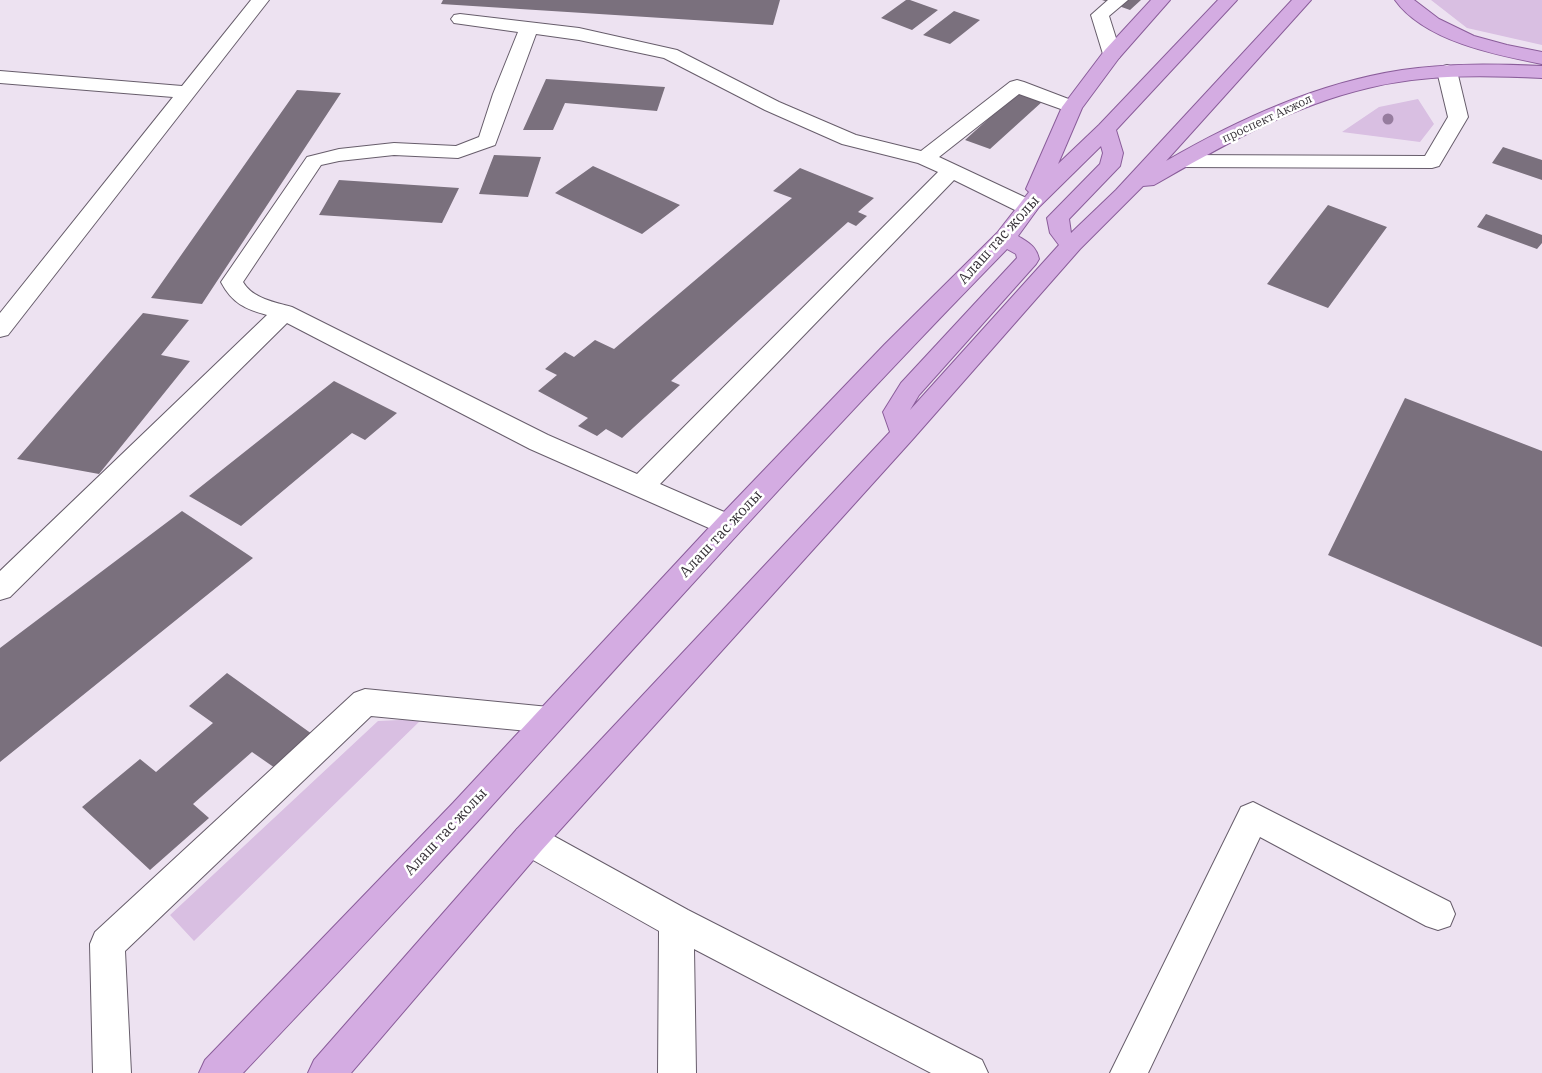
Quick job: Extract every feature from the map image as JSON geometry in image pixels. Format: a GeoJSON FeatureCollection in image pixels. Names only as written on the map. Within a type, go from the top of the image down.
{"type":"FeatureCollection","features":[{"type":"Feature","properties":{"kind":"main road"},"geometry":{"type":"LineString","coordinates":[[1029,205],[1072,107],[1112,54],[1161,0]]}},
{"type":"Feature","properties":{"kind":"main road","name":"Алаш тас жолы"},"geometry":{"type":"LineString","coordinates":[[218,1073],[549,720],[728,525],[894,350],[1005,238],[1029,205],[1106,129],[1228,0]]}},
{"type":"Feature","properties":{"kind":"main road"},"geometry":{"type":"LineString","coordinates":[[327,1073],[529,840],[903,434],[1072,244],[1124,195],[1302,0]]}},
{"type":"Feature","properties":{"kind":"main road"},"geometry":{"type":"LineString","coordinates":[[1404,0],[1426,19],[1455,33],[1485,45],[1542,58]]}},
{"type":"Feature","properties":{"kind":"main road","name":"проспект Акжол"},"geometry":{"type":"LineString","coordinates":[[1124,195],[1182,161],[1269,116],[1315,97],[1355,85],[1402,75],[1447,71],[1542,72]]}},
{"type":"Feature","properties":{"kind":"main road"},"geometry":{"type":"LineString","coordinates":[[1072,244],[1062,238],[1058,230],[1058,218],[1110,166],[1113,153],[1106,129]]}},
{"type":"Feature","properties":{"kind":"main road"},"geometry":{"type":"LineString","coordinates":[[903,434],[896,412],[910,389],[1028,259],[1026,251],[1005,238]]}},
{"type":"Feature","properties":{"kind":"lane"},"geometry":{"type":"LineString","coordinates":[[0,329],[260,0]]}},
{"type":"Feature","properties":{"kind":"lane"},"geometry":{"type":"LineString","coordinates":[[1112,54],[1100,15],[1119,0]]}},
{"type":"Feature","properties":{"kind":"lane"},"geometry":{"type":"LineString","coordinates":[[460,19],[578,34],[670,54],[772,106],[849,140],[925,158],[950,171],[1029,205]]}},
{"type":"Feature","properties":{"kind":"lane"},"geometry":{"type":"LineString","coordinates":[[529,28],[503,94],[488,141],[458,152],[394,149],[339,155],[314,161],[232,282],[237,294],[250,301],[284,312],[539,442],[728,525]]}},
{"type":"Feature","properties":{"kind":"lane"},"geometry":{"type":"LineString","coordinates":[[1182,161],[1432,162],[1458,117],[1447,71]]}},
{"type":"Feature","properties":{"kind":"lane"},"geometry":{"type":"LineString","coordinates":[[0,77],[188,92]]}},
{"type":"Feature","properties":{"kind":"lane"},"geometry":{"type":"LineString","coordinates":[[925,158],[1017,86],[1072,107]]}},
{"type":"Feature","properties":{"kind":"lane"},"geometry":{"type":"LineString","coordinates":[[641,487],[950,171]]}},
{"type":"Feature","properties":{"kind":"lane"},"geometry":{"type":"LineString","coordinates":[[0,588],[284,312]]}},
{"type":"Feature","properties":{"kind":"lane"},"geometry":{"type":"LineString","coordinates":[[112,1073],[107,944],[366,702],[549,720]]}},
{"type":"Feature","properties":{"kind":"lane"},"geometry":{"type":"LineString","coordinates":[[1129,1073],[1254,817],[1438,914]]}},
{"type":"Feature","properties":{"kind":"lane"},"geometry":{"type":"LineString","coordinates":[[529,840],[676,922],[969,1073]]}},
{"type":"Feature","properties":{"kind":"lane"},"geometry":{"type":"LineString","coordinates":[[676,922],[677,1073]]}},
{"type":"Feature","properties":{"kind":"shaded area"},"geometry":{"type":"Polygon","coordinates":[[[1431,0],[1542,0],[1542,45],[1467,28],[1431,0]]]}},
{"type":"Feature","properties":{"kind":"shaded area"},"geometry":{"type":"Polygon","coordinates":[[[1418,99],[1434,124],[1420,142],[1342,132],[1379,107],[1418,99]]]}},
{"type":"Feature","properties":{"kind":"shaded area"},"geometry":{"type":"Polygon","coordinates":[[[422,719],[194,941],[170,915],[378,721],[422,719]]]}},
{"type":"Feature","properties":{"kind":"building"},"geometry":{"type":"Polygon","coordinates":[[[443,0],[780,0],[773,25],[441,4],[443,0]]]}},
{"type":"Feature","properties":{"kind":"building"},"geometry":{"type":"Polygon","coordinates":[[[906,0],[938,10],[912,30],[881,18],[906,0]]]}},
{"type":"Feature","properties":{"kind":"building"},"geometry":{"type":"Polygon","coordinates":[[[1102,0],[1141,0],[1130,10],[1102,0]]]}},
{"type":"Feature","properties":{"kind":"building"},"geometry":{"type":"Polygon","coordinates":[[[954,11],[980,20],[950,44],[923,35],[954,11]]]}},
{"type":"Feature","properties":{"kind":"building"},"geometry":{"type":"Polygon","coordinates":[[[546,79],[665,87],[657,111],[565,103],[553,130],[523,130],[546,79]]]}},
{"type":"Feature","properties":{"kind":"building"},"geometry":{"type":"Polygon","coordinates":[[[297,90],[341,93],[202,304],[151,298],[297,90]]]}},
{"type":"Feature","properties":{"kind":"building"},"geometry":{"type":"Polygon","coordinates":[[[1018,92],[1043,101],[990,149],[965,140],[1018,92]]]}},
{"type":"Feature","properties":{"kind":"building"},"geometry":{"type":"Polygon","coordinates":[[[1503,147],[1542,160],[1542,180],[1492,163],[1503,147]]]}},
{"type":"Feature","properties":{"kind":"building"},"geometry":{"type":"Polygon","coordinates":[[[494,155],[541,157],[528,197],[479,194],[494,155]]]}},
{"type":"Feature","properties":{"kind":"building"},"geometry":{"type":"Polygon","coordinates":[[[593,166],[680,205],[642,234],[555,193],[593,166]]]}},
{"type":"Feature","properties":{"kind":"building"},"geometry":{"type":"Polygon","coordinates":[[[800,168],[874,198],[858,212],[867,216],[856,226],[848,222],[671,381],[680,385],[622,438],[606,429],[597,436],[578,426],[588,418],[538,391],[557,375],[545,369],[565,352],[574,357],[595,340],[614,349],[792,198],[773,191],[800,168]]]}},
{"type":"Feature","properties":{"kind":"building"},"geometry":{"type":"Polygon","coordinates":[[[339,180],[459,188],[442,223],[319,215],[339,180]]]}},
{"type":"Feature","properties":{"kind":"building"},"geometry":{"type":"Polygon","coordinates":[[[1328,205],[1387,227],[1328,308],[1267,284],[1328,205]]]}},
{"type":"Feature","properties":{"kind":"building"},"geometry":{"type":"Polygon","coordinates":[[[1486,214],[1542,235],[1542,243],[1537,249],[1477,227],[1486,214]]]}},
{"type":"Feature","properties":{"kind":"building"},"geometry":{"type":"Polygon","coordinates":[[[143,313],[189,320],[161,355],[190,361],[99,474],[17,459],[143,313]]]}},
{"type":"Feature","properties":{"kind":"building"},"geometry":{"type":"Polygon","coordinates":[[[334,381],[397,413],[365,440],[352,433],[241,526],[189,496],[334,381]]]}},
{"type":"Feature","properties":{"kind":"building"},"geometry":{"type":"Polygon","coordinates":[[[1405,398],[1542,451],[1542,647],[1328,555],[1405,398]]]}},
{"type":"Feature","properties":{"kind":"building"},"geometry":{"type":"Polygon","coordinates":[[[182,511],[253,558],[0,762],[0,648],[182,511]]]}},
{"type":"Feature","properties":{"kind":"building"},"geometry":{"type":"Polygon","coordinates":[[[227,673],[312,734],[275,768],[252,752],[193,804],[209,818],[150,870],[82,807],[140,759],[156,772],[213,723],[189,706],[227,673]]]}}]}
